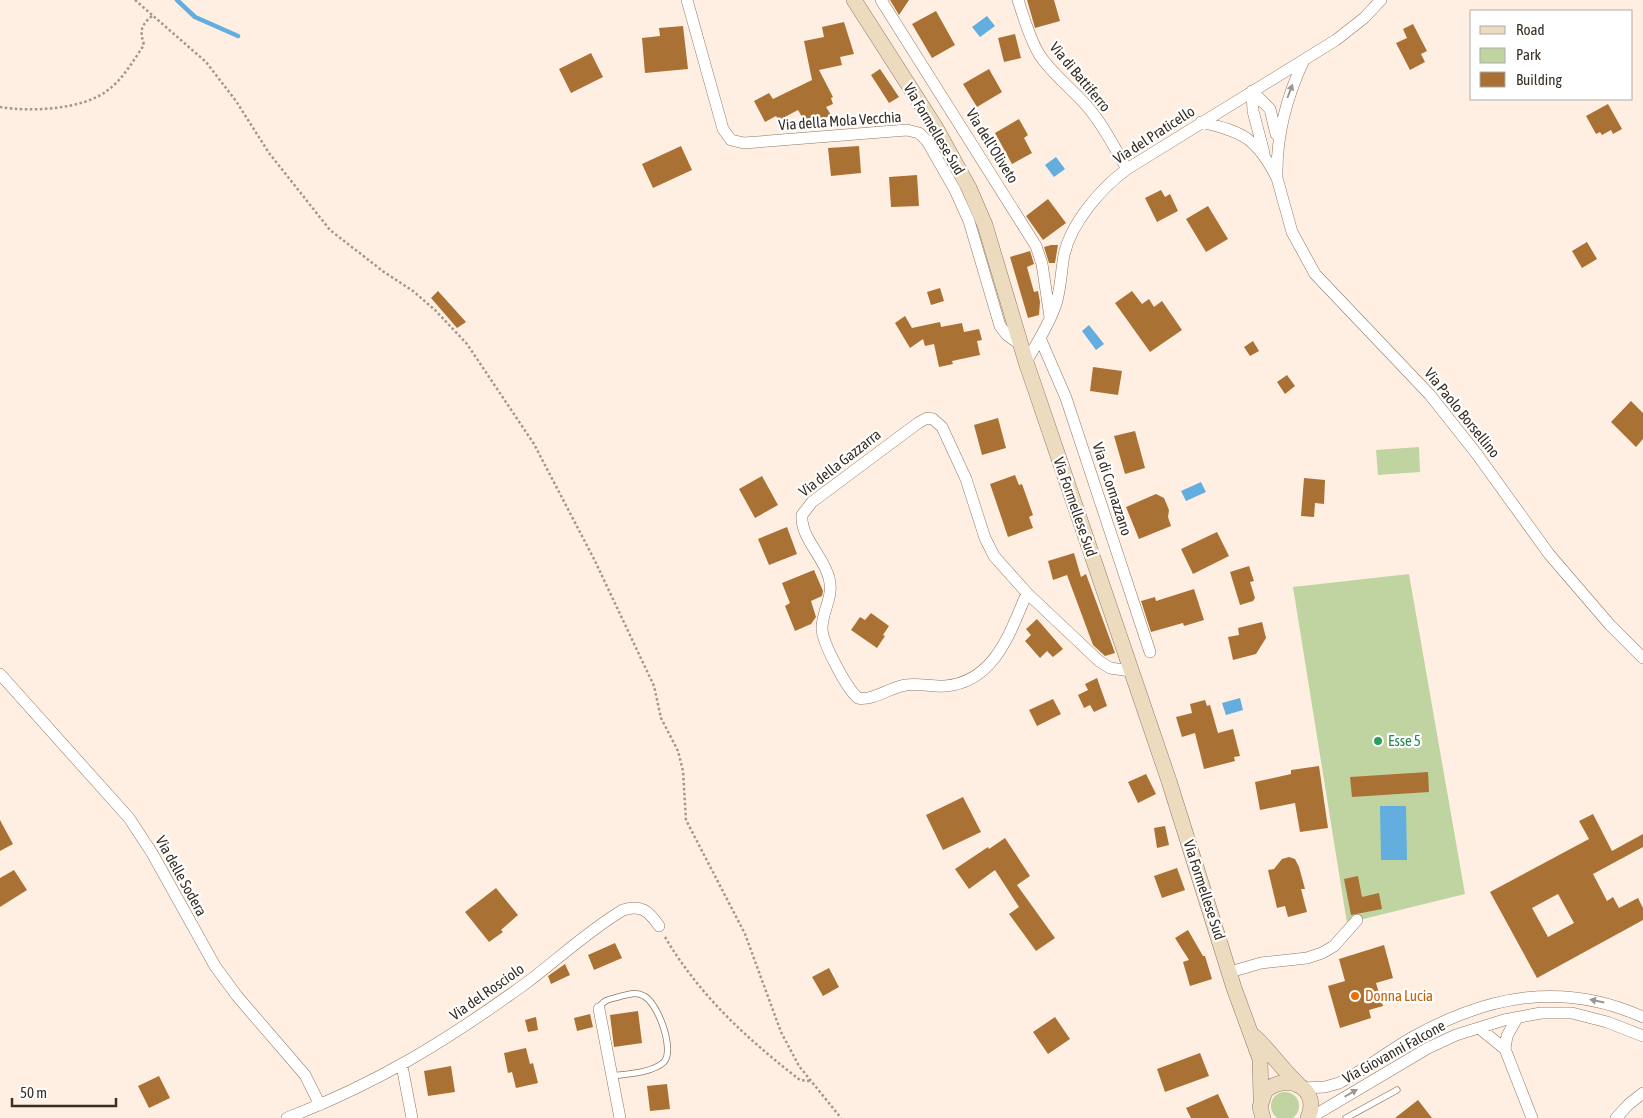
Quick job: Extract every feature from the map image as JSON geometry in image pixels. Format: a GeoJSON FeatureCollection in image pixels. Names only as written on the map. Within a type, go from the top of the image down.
{"type":"FeatureCollection","features":[{"type":"Feature","properties":{"kind":"street","name":"Via della Mola Vecchia"},"geometry":{"type":"LineString","coordinates":[[687,0],[722,129],[731,140],[744,143],[903,130],[915,132],[925,139],[950,179],[967,216],[998,322],[1007,335],[1021,345]]}},
{"type":"Feature","properties":{"kind":"street","name":"Via Formellese Sud"},"geometry":{"type":"LineString","coordinates":[[854,0],[936,128],[969,188],[987,232],[1026,362],[1252,1034],[1260,1060],[1260,1107],[1262,1118]]}},
{"type":"Feature","properties":{"kind":"street","name":"Via dell'Oliveto"},"geometry":{"type":"LineString","coordinates":[[881,0],[1036,246],[1042,264],[1050,318]]}},
{"type":"Feature","properties":{"kind":"street","name":"Via di Battiferro"},"geometry":{"type":"LineString","coordinates":[[1018,0],[1029,33],[1038,52],[1097,119],[1127,169]]}},
{"type":"Feature","properties":{"kind":"street","name":"Via del Praticello"},"geometry":{"type":"LineString","coordinates":[[1026,362],[1050,318],[1058,295],[1065,250],[1073,233],[1103,191],[1127,169],[1346,33],[1381,0]]}},
{"type":"Feature","properties":{"kind":"street"},"geometry":{"type":"LineString","coordinates":[[1277,178],[1278,145],[1284,107],[1304,60]]}},
{"type":"Feature","properties":{"kind":"street"},"geometry":{"type":"LineString","coordinates":[[1252,91],[1270,109],[1278,145]]}},
{"type":"Feature","properties":{"kind":"street"},"geometry":{"type":"LineString","coordinates":[[1252,91],[1253,110],[1265,155],[1277,178]]}},
{"type":"Feature","properties":{"kind":"street"},"geometry":{"type":"LineString","coordinates":[[1201,122],[1237,133],[1254,144],[1265,155]]}},
{"type":"Feature","properties":{"kind":"street","name":"Via Paolo Borsellino"},"geometry":{"type":"LineString","coordinates":[[1277,178],[1292,232],[1315,274],[1430,394],[1476,453],[1549,554],[1610,625],[1643,658]]}},
{"type":"Feature","properties":{"kind":"street","name":"Via di Cornazzano"},"geometry":{"type":"LineString","coordinates":[[1040,338],[1069,407],[1150,652]]}},
{"type":"Feature","properties":{"kind":"street","name":"Via della Gazzarra"},"geometry":{"type":"LineString","coordinates":[[1027,593],[1002,648],[990,664],[976,676],[951,685],[908,685],[895,687],[868,698],[858,698],[850,690],[822,636],[822,621],[830,599],[830,584],[826,570],[803,524],[802,515],[812,502],[918,423],[927,418],[933,419],[942,427],[966,479],[991,551],[1027,593],[1099,661],[1110,668],[1131,671]]}},
{"type":"Feature","properties":{"kind":"street","name":"Via delle Sodera"},"geometry":{"type":"LineString","coordinates":[[0,674],[129,818],[152,854],[215,966],[237,996],[305,1075],[320,1105]]}},
{"type":"Feature","properties":{"kind":"street","name":"Via del Rosciolo"},"geometry":{"type":"LineString","coordinates":[[287,1118],[320,1105],[402,1066],[497,1004],[623,910],[635,907],[644,909],[659,926]]}},
{"type":"Feature","properties":{"kind":"street"},"geometry":{"type":"LineString","coordinates":[[1230,972],[1271,960],[1307,958],[1322,953],[1334,946],[1357,920]]}},
{"type":"Feature","properties":{"kind":"street","name":"Via Giovanni Falcone"},"geometry":{"type":"LineString","coordinates":[[1300,1086],[1325,1087],[1339,1083],[1427,1030],[1506,1000],[1542,995],[1575,997],[1604,1003],[1643,1017]]}},
{"type":"Feature","properties":{"kind":"street"},"geometry":{"type":"LineString","coordinates":[[599,1009],[620,1118]]}},
{"type":"Feature","properties":{"kind":"street","name":"Via Giovanni Falcone"},"geometry":{"type":"LineString","coordinates":[[1309,1118],[1428,1048],[1480,1028],[1517,1018],[1549,1012],[1572,1013],[1607,1022],[1643,1036]]}},
{"type":"Feature","properties":{"kind":"street"},"geometry":{"type":"LineString","coordinates":[[1505,1049],[1507,1036],[1517,1018]]}},
{"type":"Feature","properties":{"kind":"street"},"geometry":{"type":"LineString","coordinates":[[1480,1028],[1505,1049],[1532,1118]]}},
{"type":"Feature","properties":{"kind":"street","name":"Via Formellese Sud"},"geometry":{"type":"LineString","coordinates":[[1252,1034],[1300,1086]]}},
{"type":"Feature","properties":{"kind":"street"},"geometry":{"type":"LineString","coordinates":[[402,1066],[412,1118]]}},
{"type":"Feature","properties":{"kind":"street"},"geometry":{"type":"LineString","coordinates":[[1261,1098],[1265,1091],[1280,1082],[1300,1086],[1309,1098],[1311,1106],[1309,1118]]}},
{"type":"Feature","properties":{"kind":"street"},"geometry":{"type":"LineString","coordinates":[[1616,1118],[1643,1092]]}},
{"type":"Feature","properties":{"kind":"lane"},"geometry":{"type":"LineString","coordinates":[[599,1009],[603,1002],[610,999],[632,994],[644,996],[657,1010],[665,1033],[667,1056],[663,1062],[645,1070],[612,1076]]}},
{"type":"Feature","properties":{"kind":"lane"},"geometry":{"type":"LineString","coordinates":[[1346,1118],[1397,1090]]}},
{"type":"Feature","properties":{"kind":"path"},"geometry":{"type":"LineString","coordinates":[[135,0],[206,62],[236,101],[273,159],[330,230],[384,272],[413,291],[435,310],[467,344],[534,444],[595,561],[654,686],[662,718],[678,751],[683,771],[686,820],[745,934],[785,1041],[810,1081],[841,1118]]}},
{"type":"Feature","properties":{"kind":"path"},"geometry":{"type":"LineString","coordinates":[[0,107],[72,106],[108,91],[125,73],[144,45],[140,30],[142,25],[152,16]]}},
{"type":"Feature","properties":{"kind":"path"},"geometry":{"type":"LineString","coordinates":[[659,926],[679,960],[708,997],[750,1039],[777,1062],[800,1080],[810,1081]]}},
{"type":"Feature","properties":{"kind":"green space"},"geometry":{"type":"Polygon","coordinates":[[[1419,447],[1420,472],[1378,475],[1376,450],[1419,447]]]}},
{"type":"Feature","properties":{"kind":"green space","name":"Esse 5"},"geometry":{"type":"Polygon","coordinates":[[[1409,574],[1465,894],[1347,923],[1293,587],[1409,574]]]}},
{"type":"Feature","properties":{"kind":"green space"},"geometry":{"type":"Polygon","coordinates":[[[1280,1093],[1290,1093],[1298,1101],[1298,1111],[1290,1119],[1280,1119],[1272,1111],[1272,1101],[1280,1093]]]}},
{"type":"Feature","properties":{"kind":"water"},"geometry":{"type":"Polygon","coordinates":[[[987,16],[995,26],[980,37],[972,27],[987,16]]]}},
{"type":"Feature","properties":{"kind":"water"},"geometry":{"type":"Polygon","coordinates":[[[1056,157],[1065,169],[1054,177],[1045,165],[1056,157]]]}},
{"type":"Feature","properties":{"kind":"water"},"geometry":{"type":"Polygon","coordinates":[[[1089,325],[1104,344],[1096,350],[1082,331],[1089,325]]]}},
{"type":"Feature","properties":{"kind":"water"},"geometry":{"type":"Polygon","coordinates":[[[1201,482],[1206,492],[1186,501],[1181,491],[1201,482]]]}},
{"type":"Feature","properties":{"kind":"water"},"geometry":{"type":"Polygon","coordinates":[[[1240,698],[1243,710],[1226,715],[1222,703],[1240,698]]]}},
{"type":"Feature","properties":{"kind":"water"},"geometry":{"type":"Polygon","coordinates":[[[1380,806],[1406,806],[1407,860],[1381,860],[1380,806]]]}},
{"type":"Feature","properties":{"kind":"building"},"geometry":{"type":"Polygon","coordinates":[[[890,0],[909,0],[899,15],[890,0]]]}},
{"type":"Feature","properties":{"kind":"building"},"geometry":{"type":"Polygon","coordinates":[[[1027,0],[1054,0],[1060,21],[1035,28],[1027,0]]]}},
{"type":"Feature","properties":{"kind":"building"},"geometry":{"type":"Polygon","coordinates":[[[936,11],[955,45],[932,58],[912,24],[936,11]]]}},
{"type":"Feature","properties":{"kind":"building"},"geometry":{"type":"Polygon","coordinates":[[[844,22],[854,54],[840,57],[842,65],[819,70],[833,97],[831,98],[833,104],[826,107],[831,115],[815,123],[812,118],[805,122],[798,110],[779,120],[776,116],[765,122],[754,101],[769,93],[773,99],[812,80],[804,41],[824,37],[822,27],[844,22]]]}},
{"type":"Feature","properties":{"kind":"building"},"geometry":{"type":"Polygon","coordinates":[[[1413,24],[1427,51],[1421,54],[1425,62],[1410,70],[1396,43],[1407,38],[1403,29],[1413,24]]]}},
{"type":"Feature","properties":{"kind":"building"},"geometry":{"type":"Polygon","coordinates":[[[683,26],[688,69],[645,73],[642,38],[660,36],[659,28],[683,26]]]}},
{"type":"Feature","properties":{"kind":"building"},"geometry":{"type":"Polygon","coordinates":[[[1015,34],[1021,58],[1004,62],[998,38],[1015,34]]]}},
{"type":"Feature","properties":{"kind":"building"},"geometry":{"type":"Polygon","coordinates":[[[591,53],[603,77],[571,93],[559,69],[591,53]]]}},
{"type":"Feature","properties":{"kind":"building"},"geometry":{"type":"Polygon","coordinates":[[[880,69],[899,97],[889,103],[871,75],[880,69]]]}},
{"type":"Feature","properties":{"kind":"building"},"geometry":{"type":"Polygon","coordinates":[[[989,69],[1002,92],[977,107],[963,84],[989,69]]]}},
{"type":"Feature","properties":{"kind":"building"},"geometry":{"type":"Polygon","coordinates":[[[1608,104],[1622,129],[1613,134],[1611,130],[1602,135],[1600,132],[1596,134],[1586,116],[1608,104]]]}},
{"type":"Feature","properties":{"kind":"building"},"geometry":{"type":"Polygon","coordinates":[[[1019,119],[1028,135],[1024,138],[1032,153],[1012,164],[995,133],[1019,119]]]}},
{"type":"Feature","properties":{"kind":"building"},"geometry":{"type":"Polygon","coordinates":[[[681,146],[692,170],[653,188],[642,164],[681,146]]]}},
{"type":"Feature","properties":{"kind":"building"},"geometry":{"type":"Polygon","coordinates":[[[859,146],[861,173],[831,176],[828,148],[859,146]]]}},
{"type":"Feature","properties":{"kind":"building"},"geometry":{"type":"Polygon","coordinates":[[[917,175],[919,206],[891,207],[889,177],[917,175]]]}},
{"type":"Feature","properties":{"kind":"building"},"geometry":{"type":"Polygon","coordinates":[[[1161,190],[1165,197],[1170,194],[1178,211],[1157,222],[1145,198],[1161,190]]]}},
{"type":"Feature","properties":{"kind":"building"},"geometry":{"type":"Polygon","coordinates":[[[1048,199],[1066,223],[1043,240],[1026,216],[1048,199]]]}},
{"type":"Feature","properties":{"kind":"building"},"geometry":{"type":"Polygon","coordinates":[[[1208,206],[1228,239],[1206,252],[1186,219],[1208,206]]]}},
{"type":"Feature","properties":{"kind":"building"},"geometry":{"type":"Polygon","coordinates":[[[1587,242],[1597,259],[1582,268],[1572,251],[1587,242]]]}},
{"type":"Feature","properties":{"kind":"building"},"geometry":{"type":"Polygon","coordinates":[[[1058,245],[1055,263],[1049,263],[1044,247],[1058,245]]]}},
{"type":"Feature","properties":{"kind":"building"},"geometry":{"type":"Polygon","coordinates":[[[1030,251],[1034,264],[1027,267],[1034,292],[1038,291],[1040,302],[1039,315],[1028,318],[1010,257],[1030,251]]]}},
{"type":"Feature","properties":{"kind":"building"},"geometry":{"type":"Polygon","coordinates":[[[940,288],[944,301],[931,305],[927,292],[940,288]]]}},
{"type":"Feature","properties":{"kind":"building"},"geometry":{"type":"Polygon","coordinates":[[[438,291],[466,322],[457,328],[431,298],[438,291]]]}},
{"type":"Feature","properties":{"kind":"building"},"geometry":{"type":"Polygon","coordinates":[[[1132,291],[1142,304],[1149,299],[1154,307],[1162,301],[1182,330],[1150,352],[1115,303],[1132,291]]]}},
{"type":"Feature","properties":{"kind":"building"},"geometry":{"type":"Polygon","coordinates":[[[905,316],[912,328],[940,322],[941,327],[962,323],[964,332],[979,329],[982,340],[977,341],[980,355],[952,361],[953,364],[939,367],[934,344],[925,346],[923,339],[910,348],[895,323],[905,316]]]}},
{"type":"Feature","properties":{"kind":"building"},"geometry":{"type":"Polygon","coordinates":[[[1253,341],[1259,351],[1250,356],[1244,347],[1253,341]]]}},
{"type":"Feature","properties":{"kind":"building"},"geometry":{"type":"Polygon","coordinates":[[[1093,367],[1122,371],[1118,395],[1090,391],[1093,367]]]}},
{"type":"Feature","properties":{"kind":"building"},"geometry":{"type":"Polygon","coordinates":[[[1287,375],[1295,386],[1285,394],[1277,382],[1287,375]]]}},
{"type":"Feature","properties":{"kind":"building"},"geometry":{"type":"Polygon","coordinates":[[[1631,401],[1643,413],[1643,439],[1636,447],[1611,422],[1631,401]]]}},
{"type":"Feature","properties":{"kind":"building"},"geometry":{"type":"Polygon","coordinates":[[[998,418],[1006,448],[982,455],[974,425],[998,418]]]}},
{"type":"Feature","properties":{"kind":"building"},"geometry":{"type":"Polygon","coordinates":[[[1135,431],[1145,468],[1125,474],[1114,436],[1135,431]]]}},
{"type":"Feature","properties":{"kind":"building"},"geometry":{"type":"Polygon","coordinates":[[[1015,475],[1019,485],[1022,484],[1033,515],[1029,517],[1033,528],[1008,537],[990,484],[1015,475]]]}},
{"type":"Feature","properties":{"kind":"building"},"geometry":{"type":"Polygon","coordinates":[[[762,476],[778,505],[755,518],[739,489],[762,476]]]}},
{"type":"Feature","properties":{"kind":"building"},"geometry":{"type":"Polygon","coordinates":[[[1304,478],[1325,480],[1324,504],[1315,503],[1314,517],[1301,516],[1304,478]]]}},
{"type":"Feature","properties":{"kind":"building"},"geometry":{"type":"Polygon","coordinates":[[[1156,494],[1164,498],[1169,510],[1168,517],[1171,526],[1139,539],[1126,507],[1156,494]]]}},
{"type":"Feature","properties":{"kind":"building"},"geometry":{"type":"Polygon","coordinates":[[[787,527],[797,554],[769,565],[758,539],[787,527]]]}},
{"type":"Feature","properties":{"kind":"building"},"geometry":{"type":"Polygon","coordinates":[[[1217,532],[1229,556],[1193,574],[1181,549],[1217,532]]]}},
{"type":"Feature","properties":{"kind":"building"},"geometry":{"type":"Polygon","coordinates":[[[1074,553],[1081,577],[1086,574],[1115,653],[1105,656],[1093,645],[1067,575],[1053,580],[1048,561],[1074,553]]]}},
{"type":"Feature","properties":{"kind":"building"},"geometry":{"type":"Polygon","coordinates":[[[1249,566],[1254,581],[1250,582],[1255,598],[1253,601],[1240,605],[1230,572],[1249,566]]]}},
{"type":"Feature","properties":{"kind":"building"},"geometry":{"type":"Polygon","coordinates":[[[814,570],[823,591],[822,596],[811,601],[816,617],[811,624],[795,631],[785,606],[790,603],[782,583],[814,570]]]}},
{"type":"Feature","properties":{"kind":"building"},"geometry":{"type":"Polygon","coordinates":[[[1194,589],[1204,620],[1184,626],[1183,623],[1151,632],[1141,601],[1155,597],[1156,601],[1194,589]]]}},
{"type":"Feature","properties":{"kind":"building"},"geometry":{"type":"Polygon","coordinates":[[[871,613],[889,626],[877,648],[851,630],[860,617],[865,620],[871,613]]]}},
{"type":"Feature","properties":{"kind":"building"},"geometry":{"type":"Polygon","coordinates":[[[1037,619],[1063,649],[1053,657],[1047,651],[1040,658],[1025,641],[1031,635],[1026,629],[1037,619]]]}},
{"type":"Feature","properties":{"kind":"building"},"geometry":{"type":"Polygon","coordinates":[[[1262,622],[1266,638],[1256,654],[1233,660],[1228,637],[1239,635],[1238,628],[1262,622]]]}},
{"type":"Feature","properties":{"kind":"building"},"geometry":{"type":"Polygon","coordinates":[[[1097,678],[1107,706],[1094,712],[1090,705],[1084,708],[1078,695],[1088,690],[1085,684],[1097,678]]]}},
{"type":"Feature","properties":{"kind":"building"},"geometry":{"type":"Polygon","coordinates":[[[1053,699],[1061,714],[1037,726],[1029,710],[1053,699]]]}},
{"type":"Feature","properties":{"kind":"building"},"geometry":{"type":"Polygon","coordinates":[[[1205,700],[1207,706],[1210,705],[1218,733],[1233,729],[1240,756],[1234,757],[1235,761],[1204,769],[1195,733],[1182,737],[1176,717],[1192,713],[1190,704],[1205,700]]]}},
{"type":"Feature","properties":{"kind":"building"},"geometry":{"type":"Polygon","coordinates":[[[1319,766],[1328,828],[1300,832],[1295,803],[1260,810],[1255,782],[1291,774],[1291,770],[1319,766]]]}},
{"type":"Feature","properties":{"kind":"building"},"geometry":{"type":"Polygon","coordinates":[[[1428,772],[1429,792],[1352,797],[1350,777],[1428,772]]]}},
{"type":"Feature","properties":{"kind":"building"},"geometry":{"type":"Polygon","coordinates":[[[1146,774],[1156,794],[1138,803],[1128,782],[1146,774]]]}},
{"type":"Feature","properties":{"kind":"building"},"geometry":{"type":"Polygon","coordinates":[[[963,797],[981,832],[943,850],[926,815],[963,797]]]}},
{"type":"Feature","properties":{"kind":"building"},"geometry":{"type":"Polygon","coordinates":[[[1593,814],[1612,851],[1643,834],[1643,847],[1593,874],[1607,901],[1613,897],[1619,908],[1638,898],[1643,908],[1643,920],[1537,978],[1490,892],[1589,839],[1579,821],[1593,814]],[[1558,894],[1532,908],[1548,937],[1574,923],[1558,894]]]}},
{"type":"Feature","properties":{"kind":"building"},"geometry":{"type":"Polygon","coordinates":[[[0,820],[13,844],[0,851],[0,820]]]}},
{"type":"Feature","properties":{"kind":"building"},"geometry":{"type":"Polygon","coordinates":[[[1165,826],[1169,845],[1157,848],[1154,828],[1165,826]]]}},
{"type":"Feature","properties":{"kind":"building"},"geometry":{"type":"Polygon","coordinates":[[[1005,838],[1030,876],[1017,885],[1055,938],[1036,951],[1009,914],[1019,907],[995,870],[969,889],[955,869],[1005,838]]]}},
{"type":"Feature","properties":{"kind":"building"},"geometry":{"type":"Polygon","coordinates":[[[1289,857],[1295,859],[1299,867],[1305,889],[1301,889],[1307,912],[1288,917],[1285,906],[1277,908],[1268,870],[1274,869],[1282,859],[1289,857]]]}},
{"type":"Feature","properties":{"kind":"building"},"geometry":{"type":"Polygon","coordinates":[[[1177,868],[1185,890],[1162,898],[1154,876],[1177,868]]]}},
{"type":"Feature","properties":{"kind":"building"},"geometry":{"type":"Polygon","coordinates":[[[14,870],[27,890],[0,907],[0,878],[14,870]]]}},
{"type":"Feature","properties":{"kind":"building"},"geometry":{"type":"Polygon","coordinates":[[[1358,876],[1362,897],[1379,893],[1382,909],[1351,915],[1344,879],[1358,876]]]}},
{"type":"Feature","properties":{"kind":"building"},"geometry":{"type":"Polygon","coordinates":[[[496,888],[518,915],[501,930],[503,932],[489,942],[465,912],[496,888]]]}},
{"type":"Feature","properties":{"kind":"building"},"geometry":{"type":"Polygon","coordinates":[[[1188,930],[1203,956],[1205,956],[1212,979],[1190,986],[1183,962],[1189,960],[1175,938],[1188,930]]]}},
{"type":"Feature","properties":{"kind":"building"},"geometry":{"type":"Polygon","coordinates":[[[615,943],[622,958],[594,970],[588,955],[615,943]]]}},
{"type":"Feature","properties":{"kind":"building","name":"Donna Lucia"},"geometry":{"type":"Polygon","coordinates":[[[1384,945],[1393,978],[1376,983],[1383,1006],[1369,1010],[1371,1018],[1340,1028],[1328,986],[1345,981],[1339,959],[1384,945]]]}},
{"type":"Feature","properties":{"kind":"building"},"geometry":{"type":"Polygon","coordinates":[[[565,964],[570,975],[551,984],[548,976],[565,964]]]}},
{"type":"Feature","properties":{"kind":"building"},"geometry":{"type":"Polygon","coordinates":[[[829,968],[839,987],[823,996],[812,977],[829,968]]]}},
{"type":"Feature","properties":{"kind":"building"},"geometry":{"type":"Polygon","coordinates":[[[638,1011],[642,1043],[614,1047],[610,1015],[638,1011]]]}},
{"type":"Feature","properties":{"kind":"building"},"geometry":{"type":"Polygon","coordinates":[[[590,1014],[593,1027],[577,1031],[574,1018],[590,1014]]]}},
{"type":"Feature","properties":{"kind":"building"},"geometry":{"type":"Polygon","coordinates":[[[536,1017],[538,1030],[528,1032],[525,1020],[536,1017]]]}},
{"type":"Feature","properties":{"kind":"building"},"geometry":{"type":"Polygon","coordinates":[[[1055,1017],[1070,1039],[1048,1054],[1033,1032],[1055,1017]]]}},
{"type":"Feature","properties":{"kind":"building"},"geometry":{"type":"Polygon","coordinates":[[[526,1048],[530,1064],[533,1063],[538,1083],[516,1088],[512,1072],[508,1073],[504,1053],[526,1048]]]}},
{"type":"Feature","properties":{"kind":"building"},"geometry":{"type":"Polygon","coordinates":[[[1200,1053],[1209,1076],[1165,1092],[1157,1069],[1200,1053]]]}},
{"type":"Feature","properties":{"kind":"building"},"geometry":{"type":"Polygon","coordinates":[[[451,1066],[455,1092],[428,1096],[424,1071],[451,1066]]]}},
{"type":"Feature","properties":{"kind":"building"},"geometry":{"type":"Polygon","coordinates":[[[159,1076],[170,1098],[149,1108],[138,1086],[159,1076]]]}},
{"type":"Feature","properties":{"kind":"building"},"geometry":{"type":"Polygon","coordinates":[[[667,1084],[670,1109],[650,1111],[647,1086],[667,1084]]]}},
{"type":"Feature","properties":{"kind":"building"},"geometry":{"type":"Polygon","coordinates":[[[1218,1094],[1229,1118],[1191,1118],[1186,1108],[1218,1094]]]}},
{"type":"Feature","properties":{"kind":"building"},"geometry":{"type":"Polygon","coordinates":[[[1418,1100],[1432,1118],[1395,1118],[1418,1100]]]}},
{"type":"Feature","properties":{"kind":"waterway"},"geometry":{"type":"LineString","coordinates":[[177,0],[195,17],[238,36]]}},
{"type":"Feature","properties":{"kind":"place","name":"Esse 5"},"geometry":{"type":"Point","coordinates":[1378,741]}},
{"type":"Feature","properties":{"kind":"place","name":"Donna Lucia"},"geometry":{"type":"Point","coordinates":[1355,996]}}]}
